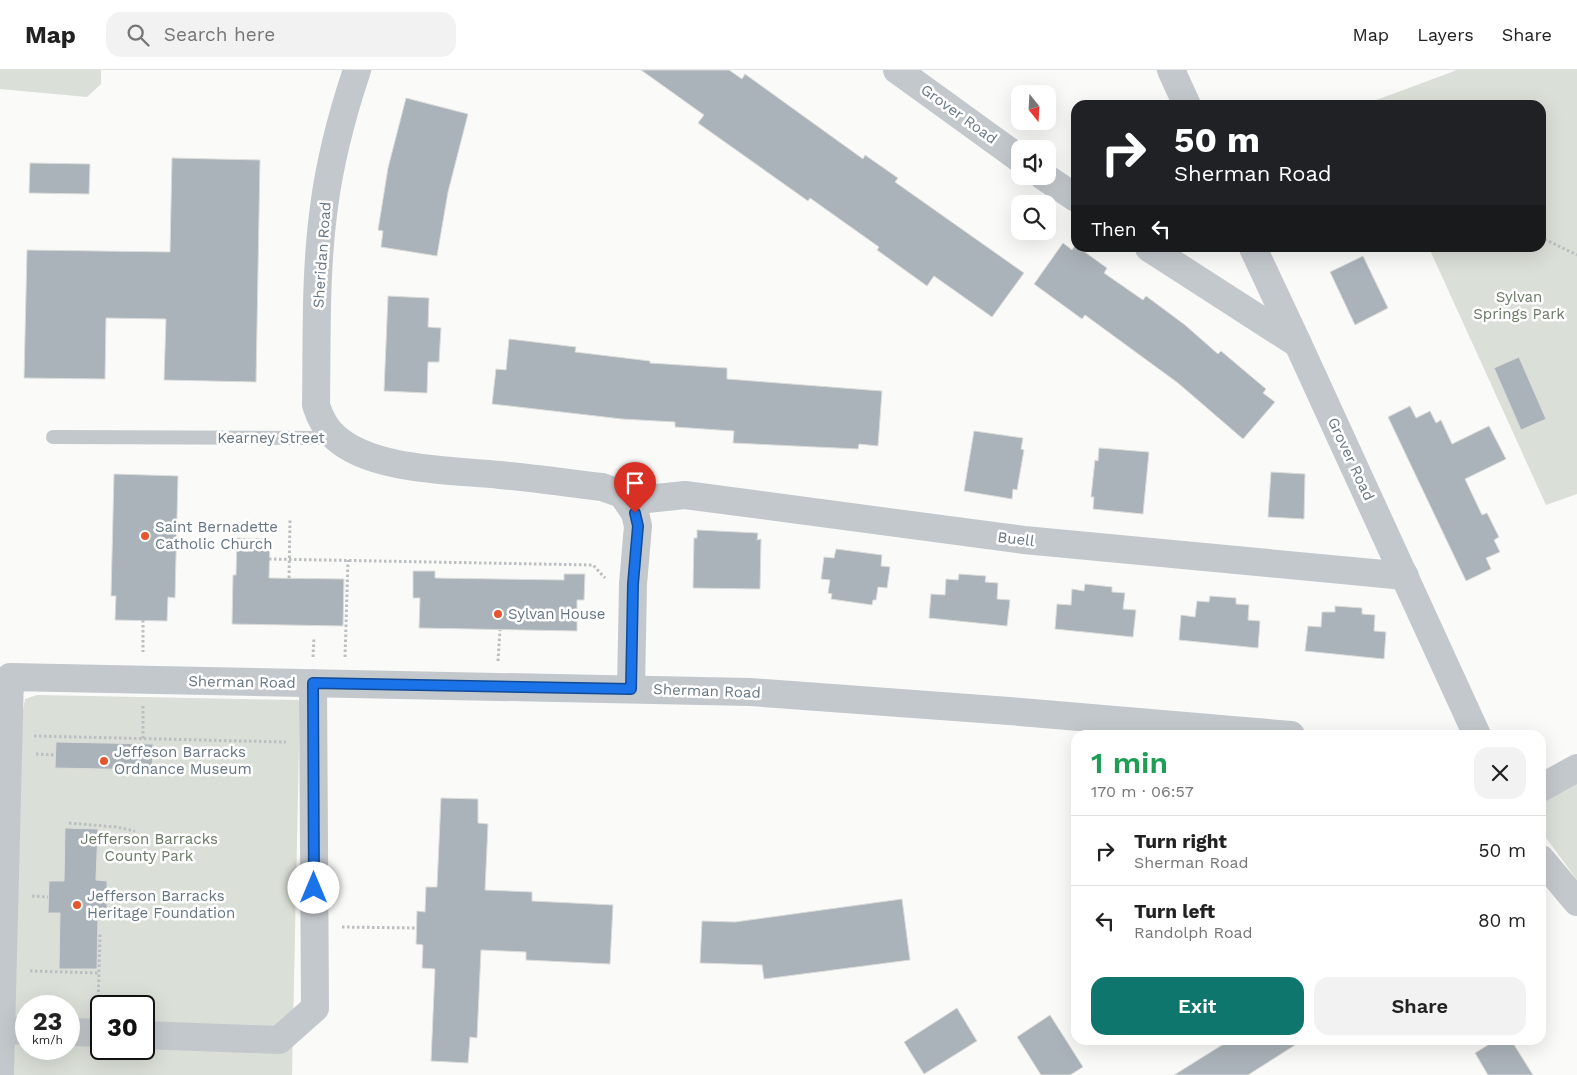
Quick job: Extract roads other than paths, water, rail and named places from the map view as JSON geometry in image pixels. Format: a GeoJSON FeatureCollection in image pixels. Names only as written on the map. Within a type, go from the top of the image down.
{"type":"FeatureCollection","features":[{"type":"Feature","properties":{"kind":"street","name":"Sheridan Road"},"geometry":{"type":"LineString","coordinates":[[335,438],[322,423],[316,405],[319,272],[324,208],[333,149],[357,70]]}},
{"type":"Feature","properties":{"kind":"street","name":"Grover Road"},"geometry":{"type":"LineString","coordinates":[[898,70],[1011,152]]}},
{"type":"Feature","properties":{"kind":"street"},"geometry":{"type":"LineString","coordinates":[[1171,70],[1185,100]]}},
{"type":"Feature","properties":{"kind":"street"},"geometry":{"type":"LineString","coordinates":[[1056,185],[1071,195]]}},
{"type":"Feature","properties":{"kind":"street"},"geometry":{"type":"LineString","coordinates":[[1155,252],[1298,344]]}},
{"type":"Feature","properties":{"kind":"street","name":"Grover Road"},"geometry":{"type":"LineString","coordinates":[[1255,252],[1475,730]]}},
{"type":"Feature","properties":{"kind":"street","name":"Kearney Street"},"geometry":{"type":"LineString","coordinates":[[335,438],[353,449],[379,459],[423,467],[602,486],[622,494],[628,501]]}},
{"type":"Feature","properties":{"kind":"street","name":"Buell"},"geometry":{"type":"LineString","coordinates":[[628,501],[685,495],[1024,540],[1405,576]]}},
{"type":"Feature","properties":{"kind":"street"},"geometry":{"type":"LineString","coordinates":[[628,501],[635,513],[638,526],[633,584],[631,689]]}},
{"type":"Feature","properties":{"kind":"street"},"geometry":{"type":"LineString","coordinates":[[155,1035],[279,1040],[315,1008],[313,671]]}},
{"type":"Feature","properties":{"kind":"street","name":"Sherman Road"},"geometry":{"type":"LineString","coordinates":[[5,677],[313,671],[343,684],[759,692],[1234,730]]}},
{"type":"Feature","properties":{"kind":"street"},"geometry":{"type":"LineString","coordinates":[[0,1073],[14,1030],[5,677]]}},
{"type":"Feature","properties":{"kind":"street"},"geometry":{"type":"LineString","coordinates":[[1546,785],[1577,768]]}},
{"type":"Feature","properties":{"kind":"street"},"geometry":{"type":"LineString","coordinates":[[1546,865],[1577,902]]}},
{"type":"Feature","properties":{"kind":"lane","name":"Kearney Street"},"geometry":{"type":"LineString","coordinates":[[53,437],[335,438]]}},
{"type":"Feature","properties":{"kind":"place","name":"Saint Bernadette Catholic Church"},"geometry":{"type":"Point","coordinates":[145,536]}},
{"type":"Feature","properties":{"kind":"place","name":"Sylvan House"},"geometry":{"type":"Point","coordinates":[498,614]}},
{"type":"Feature","properties":{"kind":"place","name":"Jeffeson Barracks Ordnance Museum"},"geometry":{"type":"Point","coordinates":[104,761]}},
{"type":"Feature","properties":{"kind":"place","name":"Jefferson Barracks Heritage Foundation"},"geometry":{"type":"Point","coordinates":[77,905]}},
{"type":"Feature","properties":{"kind":"park label","name":"Sylvan Springs Park"},"geometry":{"type":"Point","coordinates":[1519,306]}},
{"type":"Feature","properties":{"kind":"park label","name":"Jefferson Barracks County Park"},"geometry":{"type":"Point","coordinates":[149,848]}}]}
